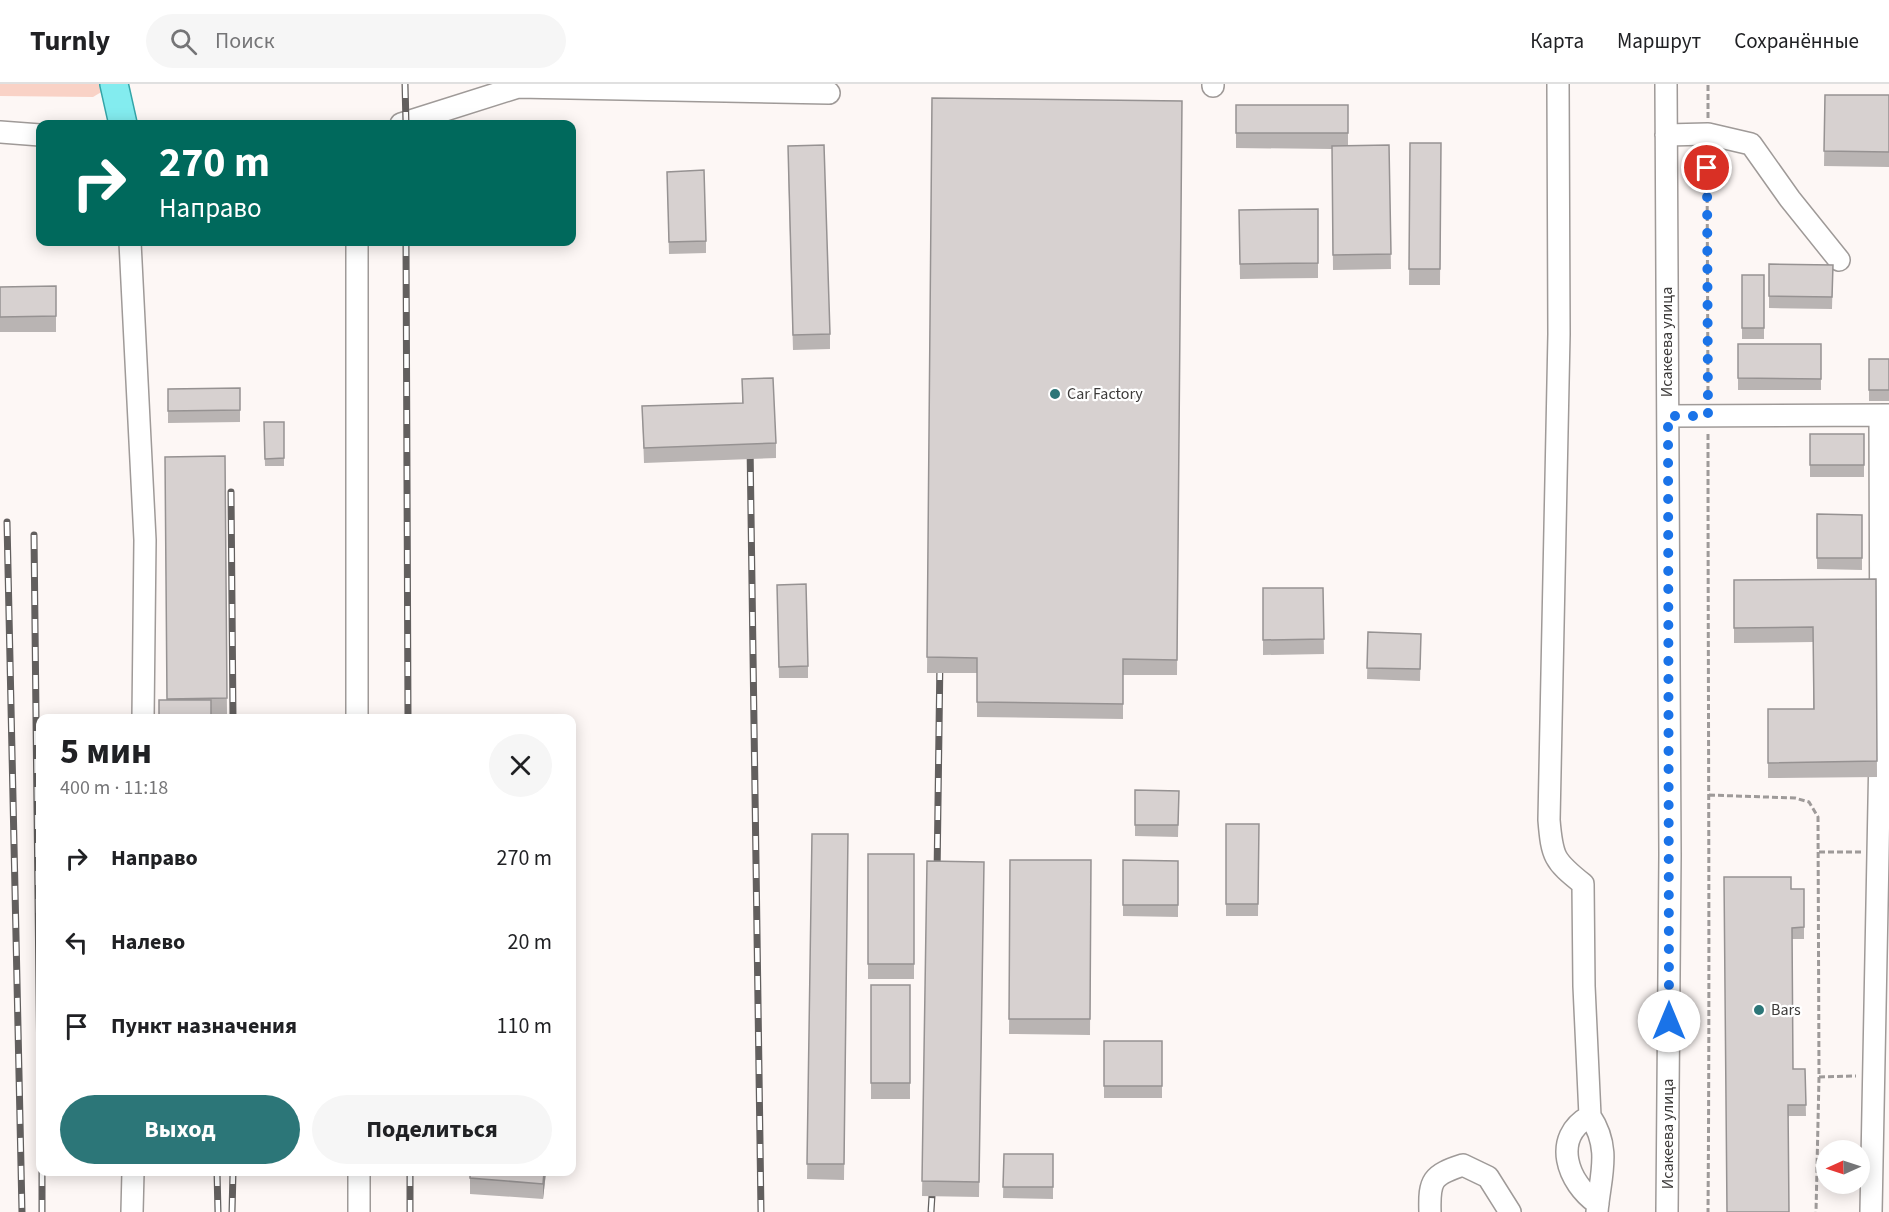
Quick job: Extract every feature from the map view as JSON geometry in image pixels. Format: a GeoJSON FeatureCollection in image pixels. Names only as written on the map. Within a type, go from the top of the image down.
{"type":"FeatureCollection","features":[{"type":"Feature","properties":{"kind":"main road"},"geometry":{"type":"LineString","coordinates":[[114,84],[123,120]]}},
{"type":"Feature","properties":{"kind":"main road"},"geometry":{"type":"LineString","coordinates":[[125,120],[134,84]]}},
{"type":"Feature","properties":{"kind":"street"},"geometry":{"type":"LineString","coordinates":[[1558,84],[1559,334],[1549,820],[1551,848],[1560,866],[1583,884],[1584,986],[1590,1116],[1600,1131],[1604,1164],[1598,1208]]}},
{"type":"Feature","properties":{"kind":"street","name":"Исакеева улица"},"geometry":{"type":"LineString","coordinates":[[1666,84],[1670,855],[1667,1212]]}},
{"type":"Feature","properties":{"kind":"street"},"geometry":{"type":"LineString","coordinates":[[414,120],[518,87],[829,93]]}},
{"type":"Feature","properties":{"kind":"street"},"geometry":{"type":"LineString","coordinates":[[0,132],[36,135]]}},
{"type":"Feature","properties":{"kind":"street"},"geometry":{"type":"LineString","coordinates":[[1666,135],[1708,134],[1751,144],[1790,199],[1839,260]]}},
{"type":"Feature","properties":{"kind":"street"},"geometry":{"type":"LineString","coordinates":[[130,246],[145,540],[142,714]]}},
{"type":"Feature","properties":{"kind":"street"},"geometry":{"type":"LineString","coordinates":[[357,246],[357,714]]}},
{"type":"Feature","properties":{"kind":"street"},"geometry":{"type":"LineString","coordinates":[[1668,416],[1884,416],[1883,853],[1871,1212]]}},
{"type":"Feature","properties":{"kind":"street"},"geometry":{"type":"LineString","coordinates":[[1590,1116],[1580,1121],[1568,1138],[1566,1161],[1585,1196],[1598,1208]]}},
{"type":"Feature","properties":{"kind":"street"},"geometry":{"type":"LineString","coordinates":[[1430,1212],[1429,1187],[1440,1172],[1463,1165],[1488,1177],[1510,1212]]}},
{"type":"Feature","properties":{"kind":"street"},"geometry":{"type":"LineString","coordinates":[[132,1212],[133,1176]]}},
{"type":"Feature","properties":{"kind":"street"},"geometry":{"type":"LineString","coordinates":[[359,1176],[359,1212]]}},
{"type":"Feature","properties":{"kind":"path"},"geometry":{"type":"LineString","coordinates":[[1708,84],[1708,1212]]}},
{"type":"Feature","properties":{"kind":"path"},"geometry":{"type":"LineString","coordinates":[[1709,795],[1795,798],[1809,802],[1818,818],[1819,1077],[1816,1212]]}},
{"type":"Feature","properties":{"kind":"path"},"geometry":{"type":"LineString","coordinates":[[1819,852],[1883,853]]}},
{"type":"Feature","properties":{"kind":"path"},"geometry":{"type":"LineString","coordinates":[[1819,1077],[1874,1076]]}},
{"type":"Feature","properties":{"kind":"shaded area"},"geometry":{"type":"Polygon","coordinates":[[[0,84],[102,84],[103,91],[93,97],[0,96],[0,84]]]}},
{"type":"Feature","properties":{"kind":"building"},"geometry":{"type":"Polygon","coordinates":[[[1825,95],[1889,95],[1889,152],[1824,151],[1825,95]]]}},
{"type":"Feature","properties":{"kind":"building","name":"Car Factory"},"geometry":{"type":"Polygon","coordinates":[[[932,98],[1182,101],[1177,660],[1123,659],[1123,704],[977,702],[977,658],[927,657],[932,98]]]}},
{"type":"Feature","properties":{"kind":"building"},"geometry":{"type":"Polygon","coordinates":[[[1236,105],[1348,105],[1348,133],[1236,133],[1236,105]]]}},
{"type":"Feature","properties":{"kind":"building"},"geometry":{"type":"Polygon","coordinates":[[[1410,143],[1441,143],[1440,269],[1409,269],[1410,143]]]}},
{"type":"Feature","properties":{"kind":"building"},"geometry":{"type":"Polygon","coordinates":[[[824,145],[830,334],[793,335],[788,146],[824,145]]]}},
{"type":"Feature","properties":{"kind":"building"},"geometry":{"type":"Polygon","coordinates":[[[1389,145],[1391,254],[1333,255],[1332,146],[1389,145]]]}},
{"type":"Feature","properties":{"kind":"building"},"geometry":{"type":"Polygon","coordinates":[[[704,170],[706,241],[669,242],[667,172],[704,170]]]}},
{"type":"Feature","properties":{"kind":"building"},"geometry":{"type":"Polygon","coordinates":[[[1318,209],[1318,263],[1240,264],[1239,210],[1318,209]]]}},
{"type":"Feature","properties":{"kind":"building"},"geometry":{"type":"Polygon","coordinates":[[[1769,264],[1833,265],[1832,297],[1769,296],[1769,264]]]}},
{"type":"Feature","properties":{"kind":"building"},"geometry":{"type":"Polygon","coordinates":[[[1742,275],[1764,275],[1764,328],[1742,328],[1742,275]]]}},
{"type":"Feature","properties":{"kind":"building"},"geometry":{"type":"Polygon","coordinates":[[[56,286],[56,316],[0,317],[0,287],[56,286]]]}},
{"type":"Feature","properties":{"kind":"building"},"geometry":{"type":"Polygon","coordinates":[[[1738,344],[1821,344],[1821,379],[1738,378],[1738,344]]]}},
{"type":"Feature","properties":{"kind":"building"},"geometry":{"type":"Polygon","coordinates":[[[1869,359],[1889,359],[1889,390],[1869,390],[1869,359]]]}},
{"type":"Feature","properties":{"kind":"building"},"geometry":{"type":"Polygon","coordinates":[[[773,378],[776,443],[644,448],[642,406],[743,403],[742,379],[773,378]]]}},
{"type":"Feature","properties":{"kind":"building"},"geometry":{"type":"Polygon","coordinates":[[[240,388],[240,410],[168,411],[168,389],[240,388]]]}},
{"type":"Feature","properties":{"kind":"building"},"geometry":{"type":"Polygon","coordinates":[[[264,422],[284,422],[284,458],[265,459],[264,422]]]}},
{"type":"Feature","properties":{"kind":"building"},"geometry":{"type":"Polygon","coordinates":[[[1810,434],[1864,434],[1864,465],[1810,465],[1810,434]]]}},
{"type":"Feature","properties":{"kind":"building"},"geometry":{"type":"Polygon","coordinates":[[[225,456],[227,698],[167,699],[165,457],[225,456]]]}},
{"type":"Feature","properties":{"kind":"building"},"geometry":{"type":"Polygon","coordinates":[[[1817,514],[1862,515],[1862,558],[1817,558],[1817,514]]]}},
{"type":"Feature","properties":{"kind":"building"},"geometry":{"type":"Polygon","coordinates":[[[1876,579],[1877,761],[1768,763],[1768,709],[1814,709],[1813,627],[1734,628],[1734,580],[1876,579]]]}},
{"type":"Feature","properties":{"kind":"building"},"geometry":{"type":"Polygon","coordinates":[[[806,584],[808,666],[779,667],[777,585],[806,584]]]}},
{"type":"Feature","properties":{"kind":"building"},"geometry":{"type":"Polygon","coordinates":[[[1263,588],[1323,588],[1324,639],[1263,640],[1263,588]]]}},
{"type":"Feature","properties":{"kind":"building"},"geometry":{"type":"Polygon","coordinates":[[[1368,632],[1421,634],[1420,669],[1367,668],[1368,632]]]}},
{"type":"Feature","properties":{"kind":"building"},"geometry":{"type":"Polygon","coordinates":[[[159,700],[211,700],[211,714],[159,714],[159,700]]]}},
{"type":"Feature","properties":{"kind":"building"},"geometry":{"type":"Polygon","coordinates":[[[1135,790],[1179,791],[1178,825],[1135,825],[1135,790]]]}},
{"type":"Feature","properties":{"kind":"building"},"geometry":{"type":"Polygon","coordinates":[[[1226,824],[1259,824],[1258,904],[1226,904],[1226,824]]]}},
{"type":"Feature","properties":{"kind":"building"},"geometry":{"type":"Polygon","coordinates":[[[812,834],[848,834],[844,1164],[807,1164],[812,834]]]}},
{"type":"Feature","properties":{"kind":"building"},"geometry":{"type":"Polygon","coordinates":[[[868,854],[914,854],[914,964],[868,964],[868,854]]]}},
{"type":"Feature","properties":{"kind":"building"},"geometry":{"type":"Polygon","coordinates":[[[1010,860],[1091,860],[1090,1019],[1009,1019],[1010,860]]]}},
{"type":"Feature","properties":{"kind":"building"},"geometry":{"type":"Polygon","coordinates":[[[1123,860],[1178,861],[1178,905],[1123,905],[1123,860]]]}},
{"type":"Feature","properties":{"kind":"building"},"geometry":{"type":"Polygon","coordinates":[[[927,861],[984,862],[979,1182],[922,1181],[927,861]]]}},
{"type":"Feature","properties":{"kind":"building","name":"Bars"},"geometry":{"type":"Polygon","coordinates":[[[1724,877],[1791,877],[1791,889],[1804,889],[1804,927],[1792,928],[1793,1069],[1805,1069],[1806,1105],[1788,1105],[1789,1212],[1727,1212],[1724,877]]]}},
{"type":"Feature","properties":{"kind":"building"},"geometry":{"type":"Polygon","coordinates":[[[871,985],[910,985],[910,1083],[871,1083],[871,985]]]}},
{"type":"Feature","properties":{"kind":"building"},"geometry":{"type":"Polygon","coordinates":[[[1104,1041],[1162,1041],[1162,1086],[1104,1086],[1104,1041]]]}},
{"type":"Feature","properties":{"kind":"building"},"geometry":{"type":"Polygon","coordinates":[[[1004,1154],[1053,1154],[1053,1187],[1003,1187],[1004,1154]]]}},
{"type":"Feature","properties":{"kind":"building"},"geometry":{"type":"Polygon","coordinates":[[[470,1176],[544,1176],[543,1184],[470,1178],[470,1176]]]}},
{"type":"Feature","properties":{"kind":"railway"},"geometry":{"type":"LineString","coordinates":[[405,84],[406,120]]}},
{"type":"Feature","properties":{"kind":"railway"},"geometry":{"type":"LineString","coordinates":[[406,246],[408,714]]}},
{"type":"Feature","properties":{"kind":"railway"},"geometry":{"type":"LineString","coordinates":[[750,444],[761,1212]]}},
{"type":"Feature","properties":{"kind":"railway"},"geometry":{"type":"LineString","coordinates":[[231,492],[233,714]]}},
{"type":"Feature","properties":{"kind":"railway"},"geometry":{"type":"LineString","coordinates":[[7,522],[22,1212]]}},
{"type":"Feature","properties":{"kind":"railway"},"geometry":{"type":"LineString","coordinates":[[34,535],[36,716]]}},
{"type":"Feature","properties":{"kind":"railway"},"geometry":{"type":"LineString","coordinates":[[937,876],[940,657]]}},
{"type":"Feature","properties":{"kind":"railway"},"geometry":{"type":"LineString","coordinates":[[42,1176],[42,1212]]}},
{"type":"Feature","properties":{"kind":"railway"},"geometry":{"type":"LineString","coordinates":[[217,1176],[218,1212]]}},
{"type":"Feature","properties":{"kind":"railway"},"geometry":{"type":"LineString","coordinates":[[232,1212],[233,1176]]}},
{"type":"Feature","properties":{"kind":"railway"},"geometry":{"type":"LineString","coordinates":[[410,1176],[410,1212]]}},
{"type":"Feature","properties":{"kind":"railway"},"geometry":{"type":"LineString","coordinates":[[931,1212],[933,1179]]}},
{"type":"Feature","properties":{"kind":"place","name":"Car Factory"},"geometry":{"type":"Point","coordinates":[1055,394]}},
{"type":"Feature","properties":{"kind":"place","name":"Bars"},"geometry":{"type":"Point","coordinates":[1759,1010]}},
{"type":"Feature","properties":{"kind":"route"},"geometry":{"type":"LineString","coordinates":[[1669,1021],[1668,416],[1708,416],[1707,168]]}}]}
